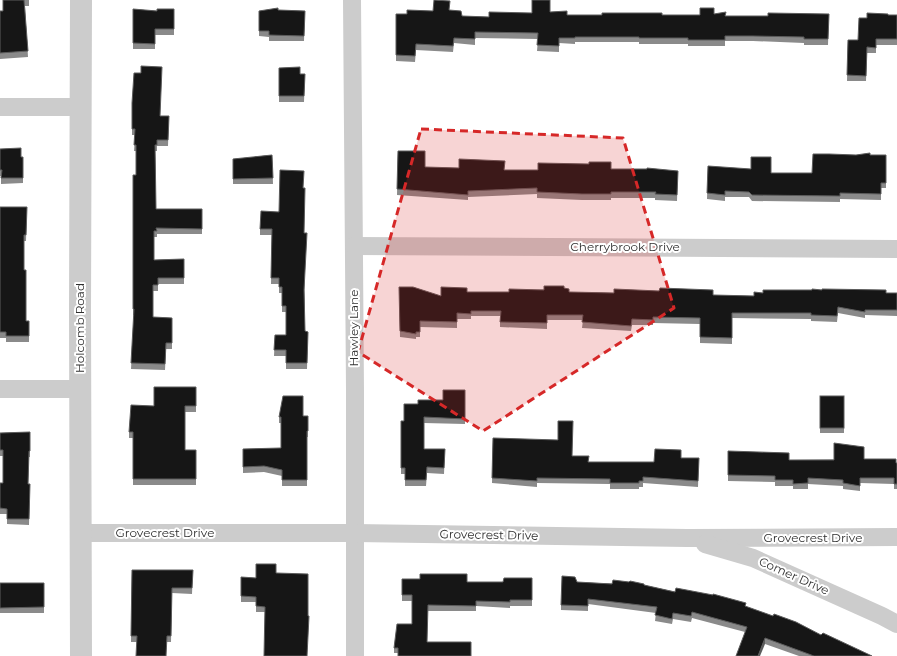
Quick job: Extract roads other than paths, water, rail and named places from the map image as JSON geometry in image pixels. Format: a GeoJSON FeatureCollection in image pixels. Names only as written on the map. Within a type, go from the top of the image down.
{"type":"FeatureCollection","features":[{"type":"Feature","properties":{"kind":"street","name":"Holcomb Road"},"geometry":{"type":"LineString","coordinates":[[81,0],[81,656]]}},
{"type":"Feature","properties":{"kind":"street","name":"Hawley Lane"},"geometry":{"type":"LineString","coordinates":[[352,0],[355,656]]}},
{"type":"Feature","properties":{"kind":"street"},"geometry":{"type":"LineString","coordinates":[[0,107],[80,107]]}},
{"type":"Feature","properties":{"kind":"street","name":"Cherrybrook Drive"},"geometry":{"type":"LineString","coordinates":[[354,246],[897,249]]}},
{"type":"Feature","properties":{"kind":"street"},"geometry":{"type":"LineString","coordinates":[[0,389],[80,389]]}},
{"type":"Feature","properties":{"kind":"street","name":"Grovecrest Drive"},"geometry":{"type":"LineString","coordinates":[[81,533],[355,533],[687,538],[897,537]]}},
{"type":"Feature","properties":{"kind":"street","name":"Comer Drive"},"geometry":{"type":"LineString","coordinates":[[687,538],[753,558],[897,624]]}}]}
